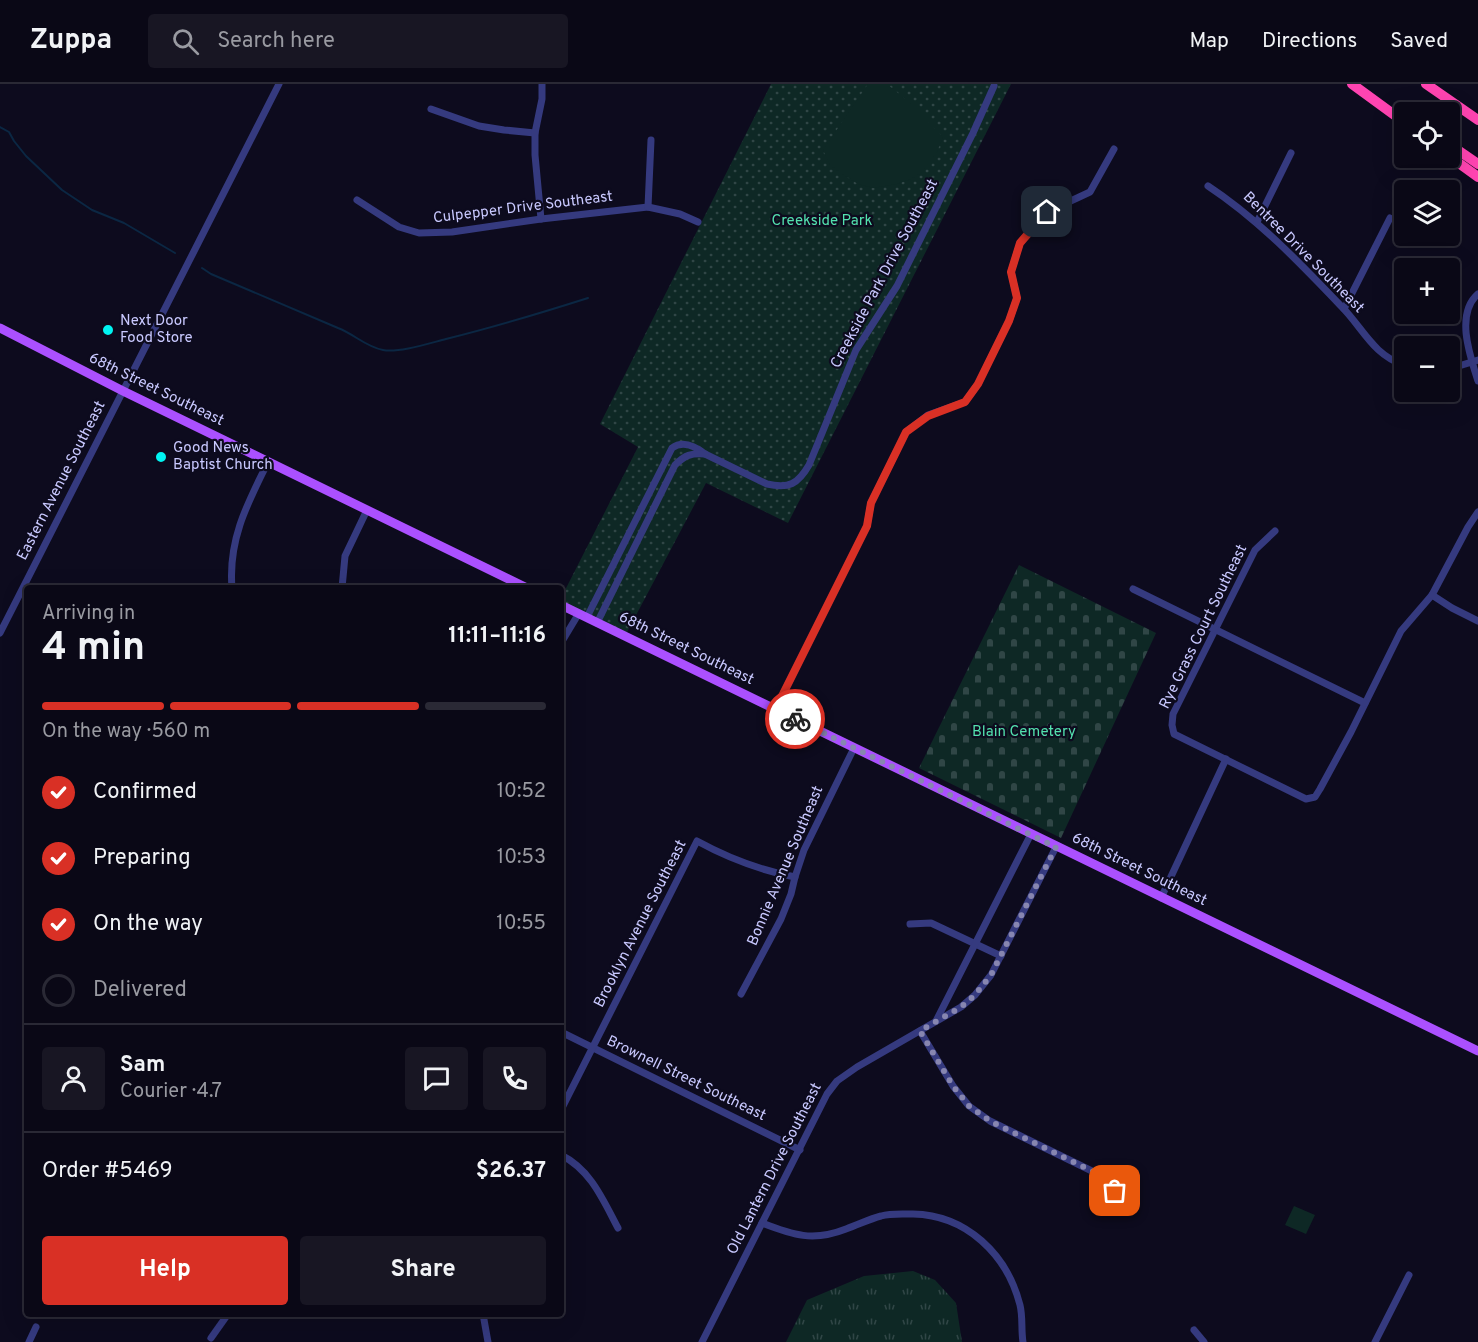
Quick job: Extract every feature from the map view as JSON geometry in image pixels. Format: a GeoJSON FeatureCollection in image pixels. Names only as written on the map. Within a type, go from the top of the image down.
{"type":"FeatureCollection","features":[{"type":"Feature","properties":{"kind":"highway"},"geometry":{"type":"LineString","coordinates":[[1352,84],[1394,115]]}},
{"type":"Feature","properties":{"kind":"highway"},"geometry":{"type":"LineString","coordinates":[[1361,84],[1394,106]]}},
{"type":"Feature","properties":{"kind":"highway"},"geometry":{"type":"LineString","coordinates":[[1426,84],[1478,120]]}},
{"type":"Feature","properties":{"kind":"highway"},"geometry":{"type":"LineString","coordinates":[[1436,84],[1478,111]]}},
{"type":"Feature","properties":{"kind":"highway"},"geometry":{"type":"LineString","coordinates":[[1460,152],[1478,164]]}},
{"type":"Feature","properties":{"kind":"highway"},"geometry":{"type":"LineString","coordinates":[[1460,164],[1478,177]]}},
{"type":"Feature","properties":{"kind":"main road","name":"68th Street Southeast"},"geometry":{"type":"LineString","coordinates":[[0,328],[123,391],[521,585]]}},
{"type":"Feature","properties":{"kind":"main road","name":"68th Street Southeast"},"geometry":{"type":"LineString","coordinates":[[564,606],[1478,1051]]}},
{"type":"Feature","properties":{"kind":"street","name":"Eastern Avenue Southeast"},"geometry":{"type":"LineString","coordinates":[[24,585],[279,84]]}},
{"type":"Feature","properties":{"kind":"street"},"geometry":{"type":"LineString","coordinates":[[541,219],[535,133],[542,99],[542,84]]}},
{"type":"Feature","properties":{"kind":"street","name":"Creekside Park Drive Southeast"},"geometry":{"type":"LineString","coordinates":[[583,615],[675,445],[689,444],[697,447],[705,454],[767,484],[788,485],[796,482],[803,475],[856,350],[897,286],[994,86]]}},
{"type":"Feature","properties":{"kind":"street"},"geometry":{"type":"LineString","coordinates":[[431,109],[479,126],[535,133]]}},
{"type":"Feature","properties":{"kind":"street"},"geometry":{"type":"LineString","coordinates":[[648,207],[651,140]]}},
{"type":"Feature","properties":{"kind":"street"},"geometry":{"type":"LineString","coordinates":[[775,710],[867,526],[871,503],[906,432],[928,416],[965,402],[978,384],[1009,321],[1017,298],[1011,272],[1020,243],[1047,212],[1090,192],[1114,149]]}},
{"type":"Feature","properties":{"kind":"street"},"geometry":{"type":"LineString","coordinates":[[1257,222],[1292,153]]}},
{"type":"Feature","properties":{"kind":"street","name":"Bentree Drive Southeast"},"geometry":{"type":"LineString","coordinates":[[1208,186],[1257,222],[1344,309],[1377,350],[1394,362]]}},
{"type":"Feature","properties":{"kind":"street","name":"Culpepper Drive Southeast"},"geometry":{"type":"LineString","coordinates":[[357,200],[399,227],[419,233],[452,232],[648,207],[680,214],[698,222]]}},
{"type":"Feature","properties":{"kind":"street"},"geometry":{"type":"LineString","coordinates":[[1344,309],[1389,218]]}},
{"type":"Feature","properties":{"kind":"street"},"geometry":{"type":"LineString","coordinates":[[1478,294],[1468,307],[1466,328],[1466,342],[1475,361],[1478,381]]}},
{"type":"Feature","properties":{"kind":"street"},"geometry":{"type":"LineString","coordinates":[[1460,366],[1475,361]]}},
{"type":"Feature","properties":{"kind":"street"},"geometry":{"type":"LineString","coordinates":[[597,622],[675,465],[683,457],[693,453],[705,454]]}},
{"type":"Feature","properties":{"kind":"street"},"geometry":{"type":"LineString","coordinates":[[232,585],[231,561],[236,534],[248,500],[268,462]]}},
{"type":"Feature","properties":{"kind":"street"},"geometry":{"type":"LineString","coordinates":[[342,585],[345,556],[367,510]]}},
{"type":"Feature","properties":{"kind":"street"},"geometry":{"type":"LineString","coordinates":[[1161,897],[1226,759],[1306,799],[1315,797],[1401,631],[1432,595],[1478,512]]}},
{"type":"Feature","properties":{"kind":"street","name":"Rye Grass Court Southeast"},"geometry":{"type":"LineString","coordinates":[[1226,759],[1174,734],[1173,714],[1255,550],[1275,531]]}},
{"type":"Feature","properties":{"kind":"street","name":"Eastern Avenue Southeast"},"geometry":{"type":"LineString","coordinates":[[0,633],[24,586]]}},
{"type":"Feature","properties":{"kind":"street"},"geometry":{"type":"LineString","coordinates":[[1133,588],[1365,703]]}},
{"type":"Feature","properties":{"kind":"street"},"geometry":{"type":"LineString","coordinates":[[1432,595],[1478,621]]}},
{"type":"Feature","properties":{"kind":"street"},"geometry":{"type":"LineString","coordinates":[[564,639],[583,615]]}},
{"type":"Feature","properties":{"kind":"street","name":"Bonnie Avenue Southeast"},"geometry":{"type":"LineString","coordinates":[[741,994],[781,919],[816,825],[854,748]]}},
{"type":"Feature","properties":{"kind":"street"},"geometry":{"type":"LineString","coordinates":[[936,1021],[1031,834]]}},
{"type":"Feature","properties":{"kind":"street","name":"Brooklyn Avenue Southeast"},"geometry":{"type":"LineString","coordinates":[[564,1104],[697,841],[750,866],[795,877]]}},
{"type":"Feature","properties":{"kind":"street","name":"Old Lantern Drive Southeast"},"geometry":{"type":"LineString","coordinates":[[702,1342],[827,1094],[837,1081],[857,1066],[961,1007],[975,995],[991,975],[1056,847]]}},
{"type":"Feature","properties":{"kind":"street"},"geometry":{"type":"LineString","coordinates":[[910,924],[931,923],[1001,956]]}},
{"type":"Feature","properties":{"kind":"street"},"geometry":{"type":"LineString","coordinates":[[920,1031],[953,1086],[969,1106],[990,1121],[1102,1176],[1115,1191]]}},
{"type":"Feature","properties":{"kind":"street","name":"Brownell Street Southeast"},"geometry":{"type":"LineString","coordinates":[[564,1034],[800,1150]]}},
{"type":"Feature","properties":{"kind":"street"},"geometry":{"type":"LineString","coordinates":[[564,1156],[585,1172],[599,1192],[618,1228]]}},
{"type":"Feature","properties":{"kind":"street"},"geometry":{"type":"LineString","coordinates":[[762,1223],[788,1233],[815,1237],[845,1230],[880,1216],[896,1213],[921,1214],[946,1219],[966,1228],[983,1241],[1008,1273],[1021,1308],[1023,1342]]}},
{"type":"Feature","properties":{"kind":"street"},"geometry":{"type":"LineString","coordinates":[[1375,1342],[1409,1275]]}},
{"type":"Feature","properties":{"kind":"street"},"geometry":{"type":"LineString","coordinates":[[211,1338],[226,1317]]}},
{"type":"Feature","properties":{"kind":"street"},"geometry":{"type":"LineString","coordinates":[[484,1317],[488,1342]]}},
{"type":"Feature","properties":{"kind":"street"},"geometry":{"type":"LineString","coordinates":[[29,1342],[36,1327]]}},
{"type":"Feature","properties":{"kind":"street"},"geometry":{"type":"LineString","coordinates":[[1194,1330],[1204,1342]]}},
{"type":"Feature","properties":{"kind":"green space","name":"Creekside Park"},"geometry":{"type":"Polygon","coordinates":[[[771,84],[1011,84],[788,523],[706,483],[625,636],[564,606],[564,592],[638,447],[600,424],[771,84]]]}},
{"type":"Feature","properties":{"kind":"green space"},"geometry":{"type":"Polygon","coordinates":[[[868,84],[887,84],[909,102],[943,137],[937,152],[921,173],[911,179],[873,188],[858,184],[830,165],[823,150],[868,84]]]}},
{"type":"Feature","properties":{"kind":"green space","name":"Blain Cemetery"},"geometry":{"type":"Polygon","coordinates":[[[1019,565],[1156,633],[1061,838],[919,768],[1019,565]]]}},
{"type":"Feature","properties":{"kind":"green space"},"geometry":{"type":"Polygon","coordinates":[[[1294,1206],[1315,1215],[1306,1234],[1285,1225],[1294,1206]]]}},
{"type":"Feature","properties":{"kind":"green space"},"geometry":{"type":"Polygon","coordinates":[[[913,1271],[935,1280],[956,1303],[962,1342],[786,1342],[807,1300],[864,1276],[913,1271]]]}},
{"type":"Feature","properties":{"kind":"waterway"},"geometry":{"type":"LineString","coordinates":[[0,127],[9,132],[26,156],[62,190],[92,210],[124,223],[175,253]]}},
{"type":"Feature","properties":{"kind":"waterway"},"geometry":{"type":"LineString","coordinates":[[202,268],[211,274],[344,331],[371,346],[390,351],[414,347],[517,320],[588,298]]}},
{"type":"Feature","properties":{"kind":"way so far"},"geometry":{"type":"LineString","coordinates":[[795,719],[1056,847],[991,975],[975,995],[961,1007],[920,1031],[953,1086],[969,1106],[990,1121],[1102,1176],[1115,1191]]}},
{"type":"Feature","properties":{"kind":"place","name":"Next Door Food Store"},"geometry":{"type":"Point","coordinates":[108,330]}},
{"type":"Feature","properties":{"kind":"place","name":"Good News Baptist Church"},"geometry":{"type":"Point","coordinates":[161,457]}},
{"type":"Feature","properties":{"kind":"route"},"geometry":{"type":"LineString","coordinates":[[795,719],[775,710],[867,526],[871,503],[896,452],[906,432],[928,416],[965,402],[978,384],[1009,321],[1017,298],[1011,272],[1020,243],[1047,212]]}}]}
